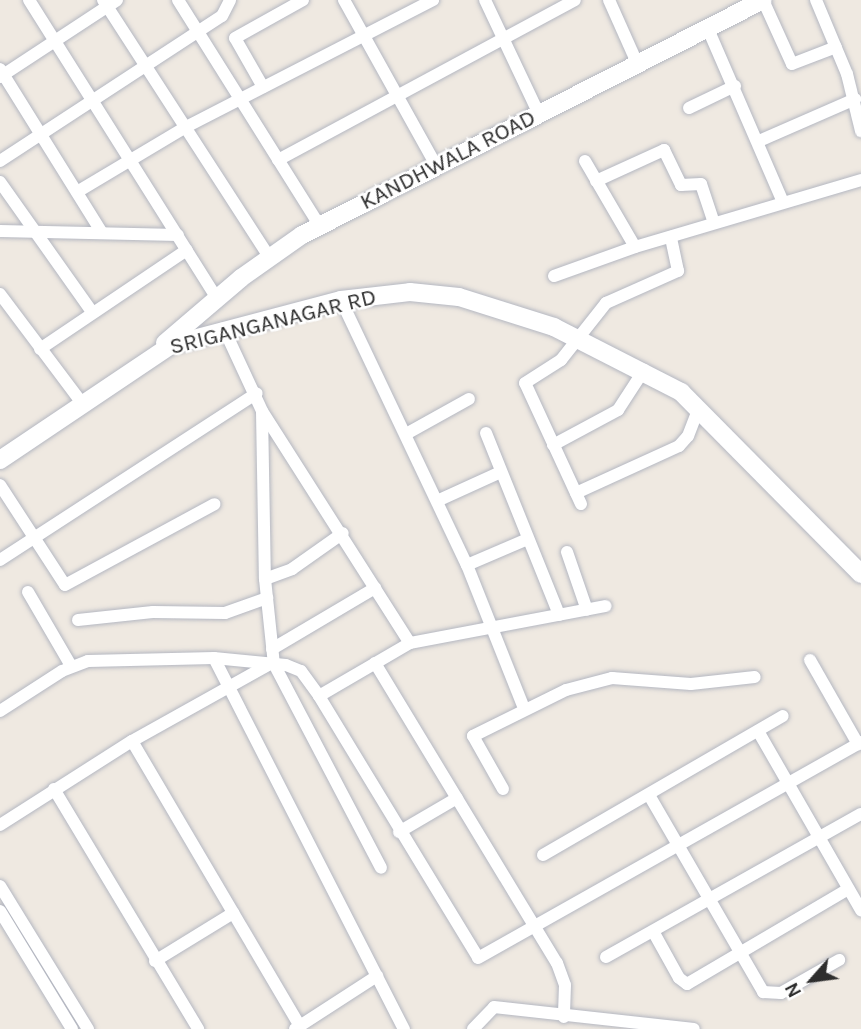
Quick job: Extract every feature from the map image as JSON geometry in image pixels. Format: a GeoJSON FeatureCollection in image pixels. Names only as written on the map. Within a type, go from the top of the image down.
{"type":"FeatureCollection","features":[{"type":"Feature","properties":{"kind":"main road","name":"KANDHWALA ROAD"},"geometry":{"type":"LineString","coordinates":[[154,352],[269,257],[320,226],[763,0]]}},
{"type":"Feature","properties":{"kind":"main road","name":"SRIGANGANAGAR RD"},"geometry":{"type":"LineString","coordinates":[[0,460],[154,352],[224,329],[341,300],[410,292],[459,297],[578,337],[644,370],[699,407],[861,574]]}},
{"type":"Feature","properties":{"kind":"street"},"geometry":{"type":"LineString","coordinates":[[29,0],[93,97],[217,298]]}},
{"type":"Feature","properties":{"kind":"street"},"geometry":{"type":"LineString","coordinates":[[178,0],[320,226]]}},
{"type":"Feature","properties":{"kind":"street"},"geometry":{"type":"LineString","coordinates":[[0,162],[40,132],[143,64],[222,16],[230,0]]}},
{"type":"Feature","properties":{"kind":"street"},"geometry":{"type":"LineString","coordinates":[[262,87],[235,38],[303,0]]}},
{"type":"Feature","properties":{"kind":"street"},"geometry":{"type":"LineString","coordinates":[[344,0],[437,167]]}},
{"type":"Feature","properties":{"kind":"street"},"geometry":{"type":"LineString","coordinates":[[77,192],[186,127],[433,0]]}},
{"type":"Feature","properties":{"kind":"street"},"geometry":{"type":"LineString","coordinates":[[485,0],[539,114]]}},
{"type":"Feature","properties":{"kind":"street"},"geometry":{"type":"LineString","coordinates":[[278,160],[397,93],[575,0]]}},
{"type":"Feature","properties":{"kind":"street"},"geometry":{"type":"LineString","coordinates":[[609,0],[638,63]]}},
{"type":"Feature","properties":{"kind":"street"},"geometry":{"type":"LineString","coordinates":[[763,0],[792,64],[836,47]]}},
{"type":"Feature","properties":{"kind":"street"},"geometry":{"type":"LineString","coordinates":[[816,0],[847,74],[861,129]]}},
{"type":"Feature","properties":{"kind":"street"},"geometry":{"type":"LineString","coordinates":[[101,231],[1,74],[56,42],[109,2],[143,64],[269,257]]}},
{"type":"Feature","properties":{"kind":"street"},"geometry":{"type":"LineString","coordinates":[[708,29],[759,141],[783,202]]}},
{"type":"Feature","properties":{"kind":"street"},"geometry":{"type":"LineString","coordinates":[[847,74],[861,70]]}},
{"type":"Feature","properties":{"kind":"street"},"geometry":{"type":"LineString","coordinates":[[689,108],[735,86]]}},
{"type":"Feature","properties":{"kind":"street"},"geometry":{"type":"LineString","coordinates":[[759,141],[855,99]]}},
{"type":"Feature","properties":{"kind":"street"},"geometry":{"type":"LineString","coordinates":[[596,181],[664,150],[681,185],[701,184],[714,223]]}},
{"type":"Feature","properties":{"kind":"street"},"geometry":{"type":"LineString","coordinates":[[584,161],[635,247]]}},
{"type":"Feature","properties":{"kind":"street"},"geometry":{"type":"LineString","coordinates":[[554,276],[635,247],[861,180]]}},
{"type":"Feature","properties":{"kind":"street"},"geometry":{"type":"LineString","coordinates":[[0,183],[92,312]]}},
{"type":"Feature","properties":{"kind":"street"},"geometry":{"type":"LineString","coordinates":[[0,231],[101,231],[178,235]]}},
{"type":"Feature","properties":{"kind":"street"},"geometry":{"type":"LineString","coordinates":[[671,237],[678,271],[606,303],[561,360],[525,383],[578,499],[679,446],[688,436],[699,407]]}},
{"type":"Feature","properties":{"kind":"street"},"geometry":{"type":"LineString","coordinates":[[40,349],[187,250]]}},
{"type":"Feature","properties":{"kind":"street"},"geometry":{"type":"LineString","coordinates":[[0,294],[81,402]]}},
{"type":"Feature","properties":{"kind":"street"},"geometry":{"type":"LineString","coordinates":[[341,300],[467,565],[524,708]]}},
{"type":"Feature","properties":{"kind":"street"},"geometry":{"type":"LineString","coordinates":[[224,329],[257,393],[262,411],[265,579],[272,664],[381,868]]}},
{"type":"Feature","properties":{"kind":"street"},"geometry":{"type":"LineString","coordinates":[[553,445],[618,410],[644,370]]}},
{"type":"Feature","properties":{"kind":"street"},"geometry":{"type":"LineString","coordinates":[[0,560],[257,393]]}},
{"type":"Feature","properties":{"kind":"street"},"geometry":{"type":"LineString","coordinates":[[406,434],[469,399]]}},
{"type":"Feature","properties":{"kind":"street"},"geometry":{"type":"LineString","coordinates":[[262,411],[343,533],[410,643]]}},
{"type":"Feature","properties":{"kind":"street"},"geometry":{"type":"LineString","coordinates":[[486,433],[559,615]]}},
{"type":"Feature","properties":{"kind":"street"},"geometry":{"type":"LineString","coordinates":[[437,501],[501,472]]}},
{"type":"Feature","properties":{"kind":"street"},"geometry":{"type":"LineString","coordinates":[[0,485],[65,585],[215,504]]}},
{"type":"Feature","properties":{"kind":"street"},"geometry":{"type":"LineString","coordinates":[[265,579],[292,569],[343,533]]}},
{"type":"Feature","properties":{"kind":"street"},"geometry":{"type":"LineString","coordinates":[[467,565],[528,539]]}},
{"type":"Feature","properties":{"kind":"street"},"geometry":{"type":"LineString","coordinates":[[567,552],[587,610]]}},
{"type":"Feature","properties":{"kind":"street"},"geometry":{"type":"LineString","coordinates":[[272,649],[375,588]]}},
{"type":"Feature","properties":{"kind":"street"},"geometry":{"type":"LineString","coordinates":[[28,592],[71,666]]}},
{"type":"Feature","properties":{"kind":"street"},"geometry":{"type":"LineString","coordinates":[[78,620],[153,612],[225,613],[267,598]]}},
{"type":"Feature","properties":{"kind":"street"},"geometry":{"type":"LineString","coordinates":[[318,696],[410,643],[606,606]]}},
{"type":"Feature","properties":{"kind":"street"},"geometry":{"type":"LineString","coordinates":[[214,658],[404,1029]]}},
{"type":"Feature","properties":{"kind":"street"},"geometry":{"type":"LineString","coordinates":[[2,706],[71,666],[88,661],[214,658],[272,664],[300,671],[318,696],[474,956],[484,956],[860,743],[810,660]]}},
{"type":"Feature","properties":{"kind":"street"},"geometry":{"type":"LineString","coordinates":[[374,663],[564,978],[564,1017]]}},
{"type":"Feature","properties":{"kind":"street"},"geometry":{"type":"LineString","coordinates":[[0,825],[132,741],[272,664]]}},
{"type":"Feature","properties":{"kind":"street"},"geometry":{"type":"LineString","coordinates":[[503,789],[473,736],[524,708],[582,684],[612,678],[691,684],[755,677]]}},
{"type":"Feature","properties":{"kind":"street"},"geometry":{"type":"LineString","coordinates":[[543,855],[783,716]]}},
{"type":"Feature","properties":{"kind":"street"},"geometry":{"type":"LineString","coordinates":[[758,731],[861,910]]}},
{"type":"Feature","properties":{"kind":"street"},"geometry":{"type":"LineString","coordinates":[[132,741],[297,1028],[377,976]]}},
{"type":"Feature","properties":{"kind":"street"},"geometry":{"type":"LineString","coordinates":[[54,789],[198,1029]]}},
{"type":"Feature","properties":{"kind":"street"},"geometry":{"type":"LineString","coordinates":[[649,795],[768,995],[781,993],[839,960]]}},
{"type":"Feature","properties":{"kind":"street"},"geometry":{"type":"LineString","coordinates":[[400,832],[457,798]]}},
{"type":"Feature","properties":{"kind":"street"},"geometry":{"type":"LineString","coordinates":[[606,957],[654,933],[861,814]]}},
{"type":"Feature","properties":{"kind":"street"},"geometry":{"type":"LineString","coordinates":[[0,886],[84,1027]]}},
{"type":"Feature","properties":{"kind":"street"},"geometry":{"type":"LineString","coordinates":[[654,933],[682,984],[741,953],[848,888]]}},
{"type":"Feature","properties":{"kind":"street"},"geometry":{"type":"LineString","coordinates":[[0,911],[72,1029]]}},
{"type":"Feature","properties":{"kind":"street"},"geometry":{"type":"LineString","coordinates":[[155,961],[233,913]]}},
{"type":"Feature","properties":{"kind":"street"},"geometry":{"type":"LineString","coordinates":[[473,1029],[494,1007],[564,1017],[694,1029]]}}]}
